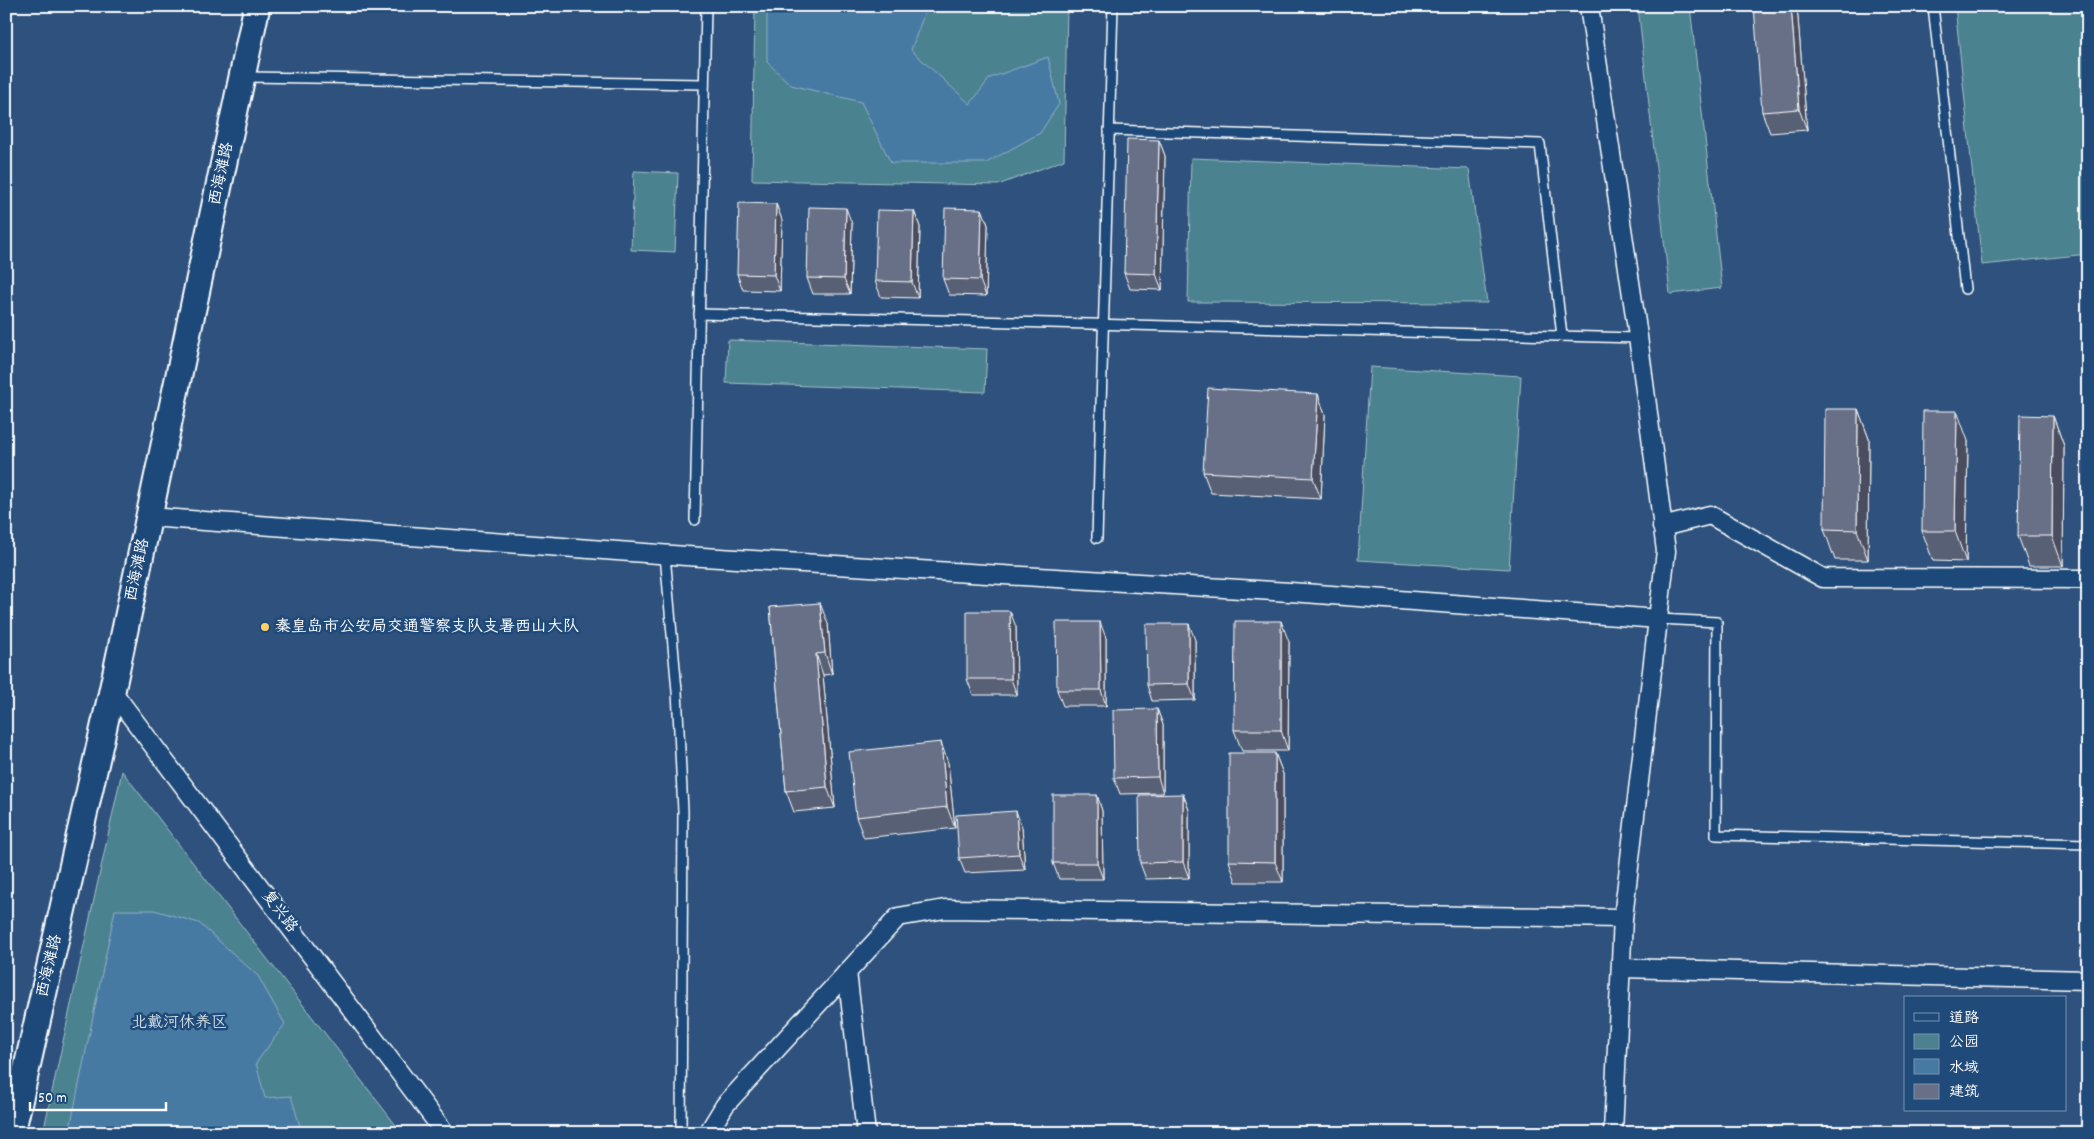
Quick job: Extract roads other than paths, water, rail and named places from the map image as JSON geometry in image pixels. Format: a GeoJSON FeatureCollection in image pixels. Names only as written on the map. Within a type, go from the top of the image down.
{"type":"FeatureCollection","features":[{"type":"Feature","properties":{"kind":"main road","name":"西海滩路"},"geometry":{"type":"LineString","coordinates":[[12,1133],[112,691],[257,6]]}},
{"type":"Feature","properties":{"kind":"street"},"geometry":{"type":"LineString","coordinates":[[1589,6],[1638,338],[1666,551],[1623,918],[1613,1133]]}},
{"type":"Feature","properties":{"kind":"street"},"geometry":{"type":"LineString","coordinates":[[1662,527],[1710,515],[1823,578],[2088,579]]}},
{"type":"Feature","properties":{"kind":"street"},"geometry":{"type":"LineString","coordinates":[[149,517],[665,555],[1300,592],[1659,619]]}},
{"type":"Feature","properties":{"kind":"street","name":"复兴路"},"geometry":{"type":"LineString","coordinates":[[112,691],[445,1133]]}},
{"type":"Feature","properties":{"kind":"street"},"geometry":{"type":"LineString","coordinates":[[708,1133],[725,1105],[898,917],[945,909],[1623,918]]}},
{"type":"Feature","properties":{"kind":"street"},"geometry":{"type":"LineString","coordinates":[[1621,968],[2088,980]]}},
{"type":"Feature","properties":{"kind":"street"},"geometry":{"type":"LineString","coordinates":[[847,972],[866,1133]]}},
{"type":"Feature","properties":{"kind":"lane"},"geometry":{"type":"LineString","coordinates":[[695,520],[706,6]]}},
{"type":"Feature","properties":{"kind":"lane"},"geometry":{"type":"LineString","coordinates":[[1097,538],[1113,6]]}},
{"type":"Feature","properties":{"kind":"lane"},"geometry":{"type":"LineString","coordinates":[[1933,6],[1965,289]]}},
{"type":"Feature","properties":{"kind":"lane"},"geometry":{"type":"LineString","coordinates":[[242,77],[704,84]]}},
{"type":"Feature","properties":{"kind":"lane"},"geometry":{"type":"LineString","coordinates":[[1109,130],[1540,144],[1562,336]]}},
{"type":"Feature","properties":{"kind":"lane"},"geometry":{"type":"LineString","coordinates":[[699,314],[1638,338]]}},
{"type":"Feature","properties":{"kind":"lane"},"geometry":{"type":"LineString","coordinates":[[665,555],[677,691],[683,811],[681,1133]]}},
{"type":"Feature","properties":{"kind":"lane"},"geometry":{"type":"LineString","coordinates":[[1659,619],[1717,622],[1716,835],[2088,844]]}},
{"type":"Feature","properties":{"kind":"water"},"geometry":{"type":"Polygon","coordinates":[[[767,6],[927,6],[911,50],[970,104],[990,78],[1048,57],[1059,104],[1040,133],[986,163],[891,163],[861,102],[791,85],[767,62],[767,6]]]}},
{"type":"Feature","properties":{"kind":"water"},"geometry":{"type":"Polygon","coordinates":[[[115,910],[154,910],[199,923],[258,976],[285,1024],[256,1063],[265,1098],[291,1096],[302,1133],[69,1133],[115,910]]]}},
{"type":"Feature","properties":{"kind":"place","name":"秦皇岛市公安局交通警察支队支暑西山大队"},"geometry":{"type":"Point","coordinates":[265,627]}},
{"type":"Feature","properties":{"kind":"park label","name":"北戴河休养区"},"geometry":{"type":"Point","coordinates":[179,1023]}}]}
